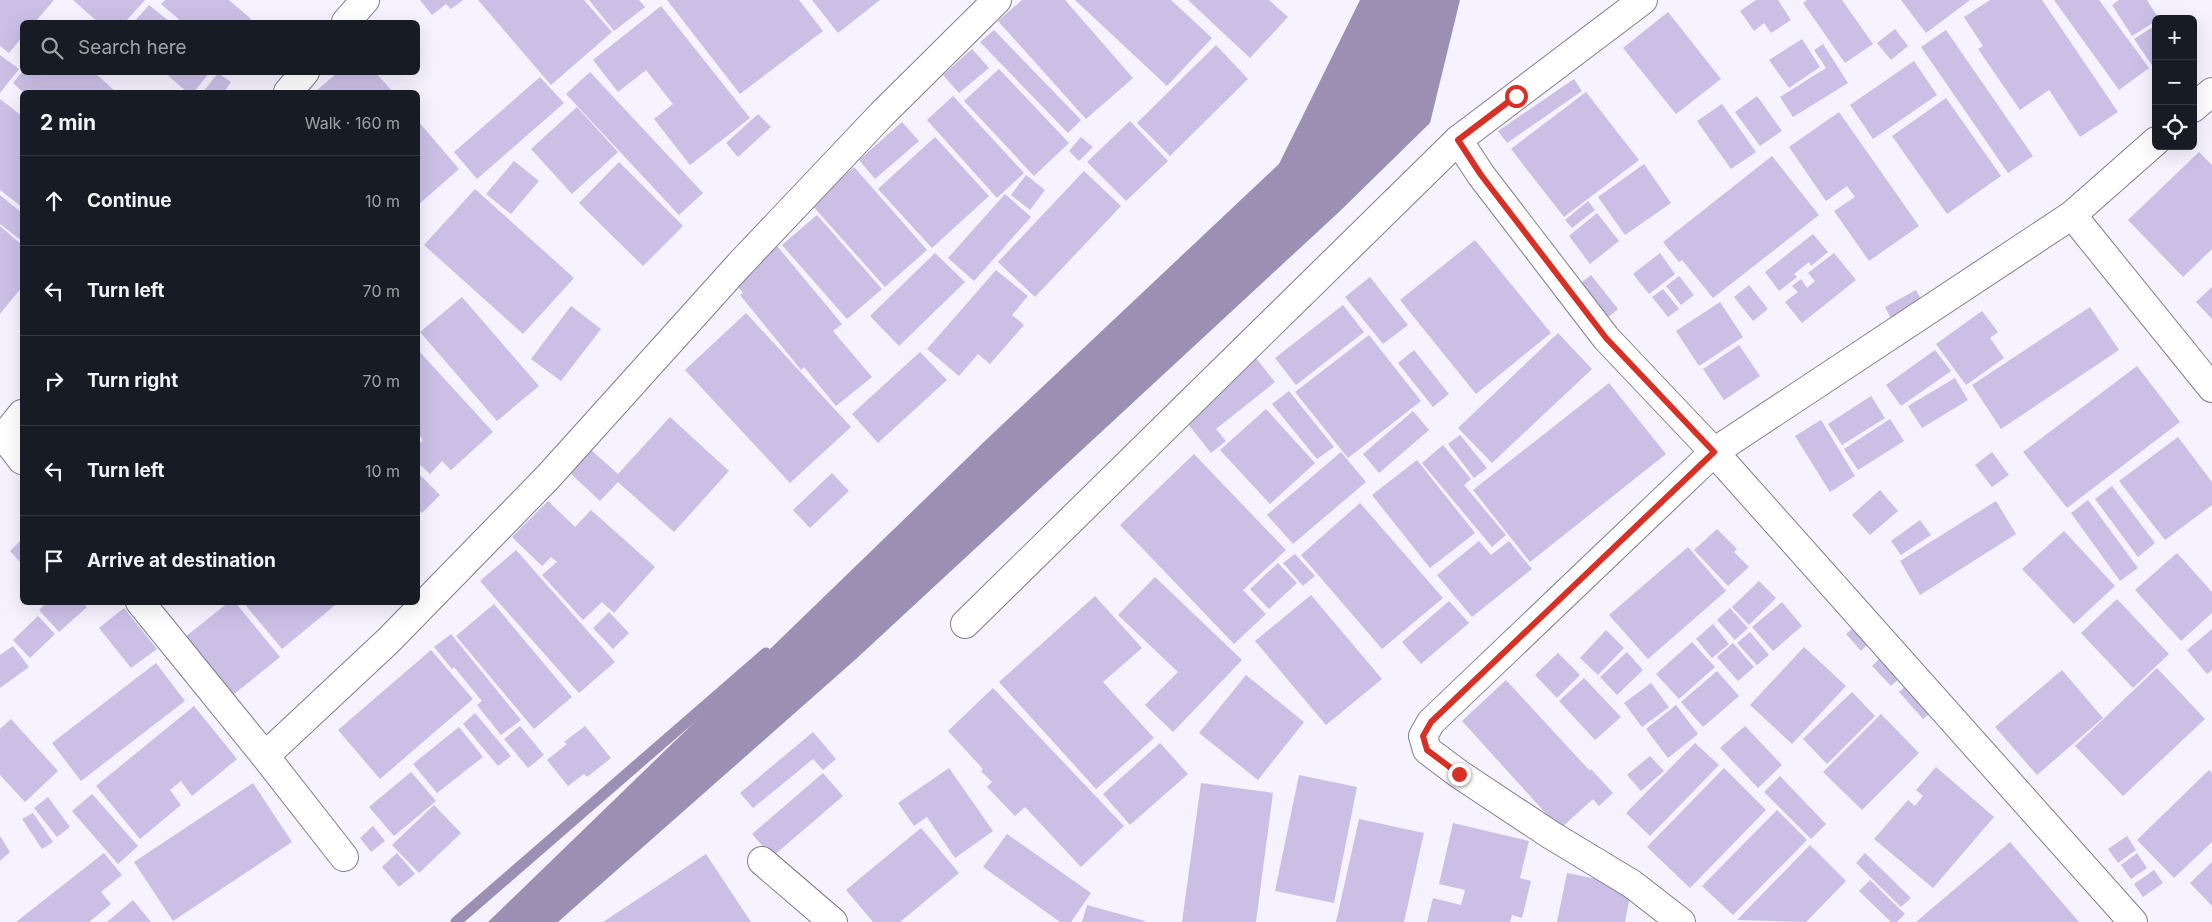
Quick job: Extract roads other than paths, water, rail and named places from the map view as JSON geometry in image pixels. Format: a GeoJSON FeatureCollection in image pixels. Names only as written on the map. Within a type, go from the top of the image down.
{"type":"FeatureCollection","features":[{"type":"Feature","properties":{"kind":"street"},"geometry":{"type":"LineString","coordinates":[[348,20],[365,0]]}},
{"type":"Feature","properties":{"kind":"street"},"geometry":{"type":"LineString","coordinates":[[265,756],[388,641],[548,477],[739,265],[882,114],[997,0]]}},
{"type":"Feature","properties":{"kind":"street"},"geometry":{"type":"LineString","coordinates":[[965,624],[1458,140],[1643,0]]}},
{"type":"Feature","properties":{"kind":"street"},"geometry":{"type":"LineString","coordinates":[[290,90],[302,75]]}},
{"type":"Feature","properties":{"kind":"street"},"geometry":{"type":"LineString","coordinates":[[2197,105],[2212,92]]}},
{"type":"Feature","properties":{"kind":"street"},"geometry":{"type":"LineString","coordinates":[[1458,140],[1481,175],[1606,338],[1714,452],[2134,922]]}},
{"type":"Feature","properties":{"kind":"street"},"geometry":{"type":"LineString","coordinates":[[1681,922],[1632,884],[1551,835],[1459,774],[1427,750],[1423,736],[1431,722],[1714,452],[2072,216],[2152,145]]}},
{"type":"Feature","properties":{"kind":"street"},"geometry":{"type":"LineString","coordinates":[[2072,216],[2212,388]]}},
{"type":"Feature","properties":{"kind":"street"},"geometry":{"type":"LineString","coordinates":[[20,416],[2,439],[20,458]]}},
{"type":"Feature","properties":{"kind":"street"},"geometry":{"type":"LineString","coordinates":[[142,605],[344,857]]}},
{"type":"Feature","properties":{"kind":"street"},"geometry":{"type":"LineString","coordinates":[[762,861],[833,922]]}},
{"type":"Feature","properties":{"kind":"waterway"},"geometry":{"type":"LineString","coordinates":[[456,922],[766,653]]}}]}
